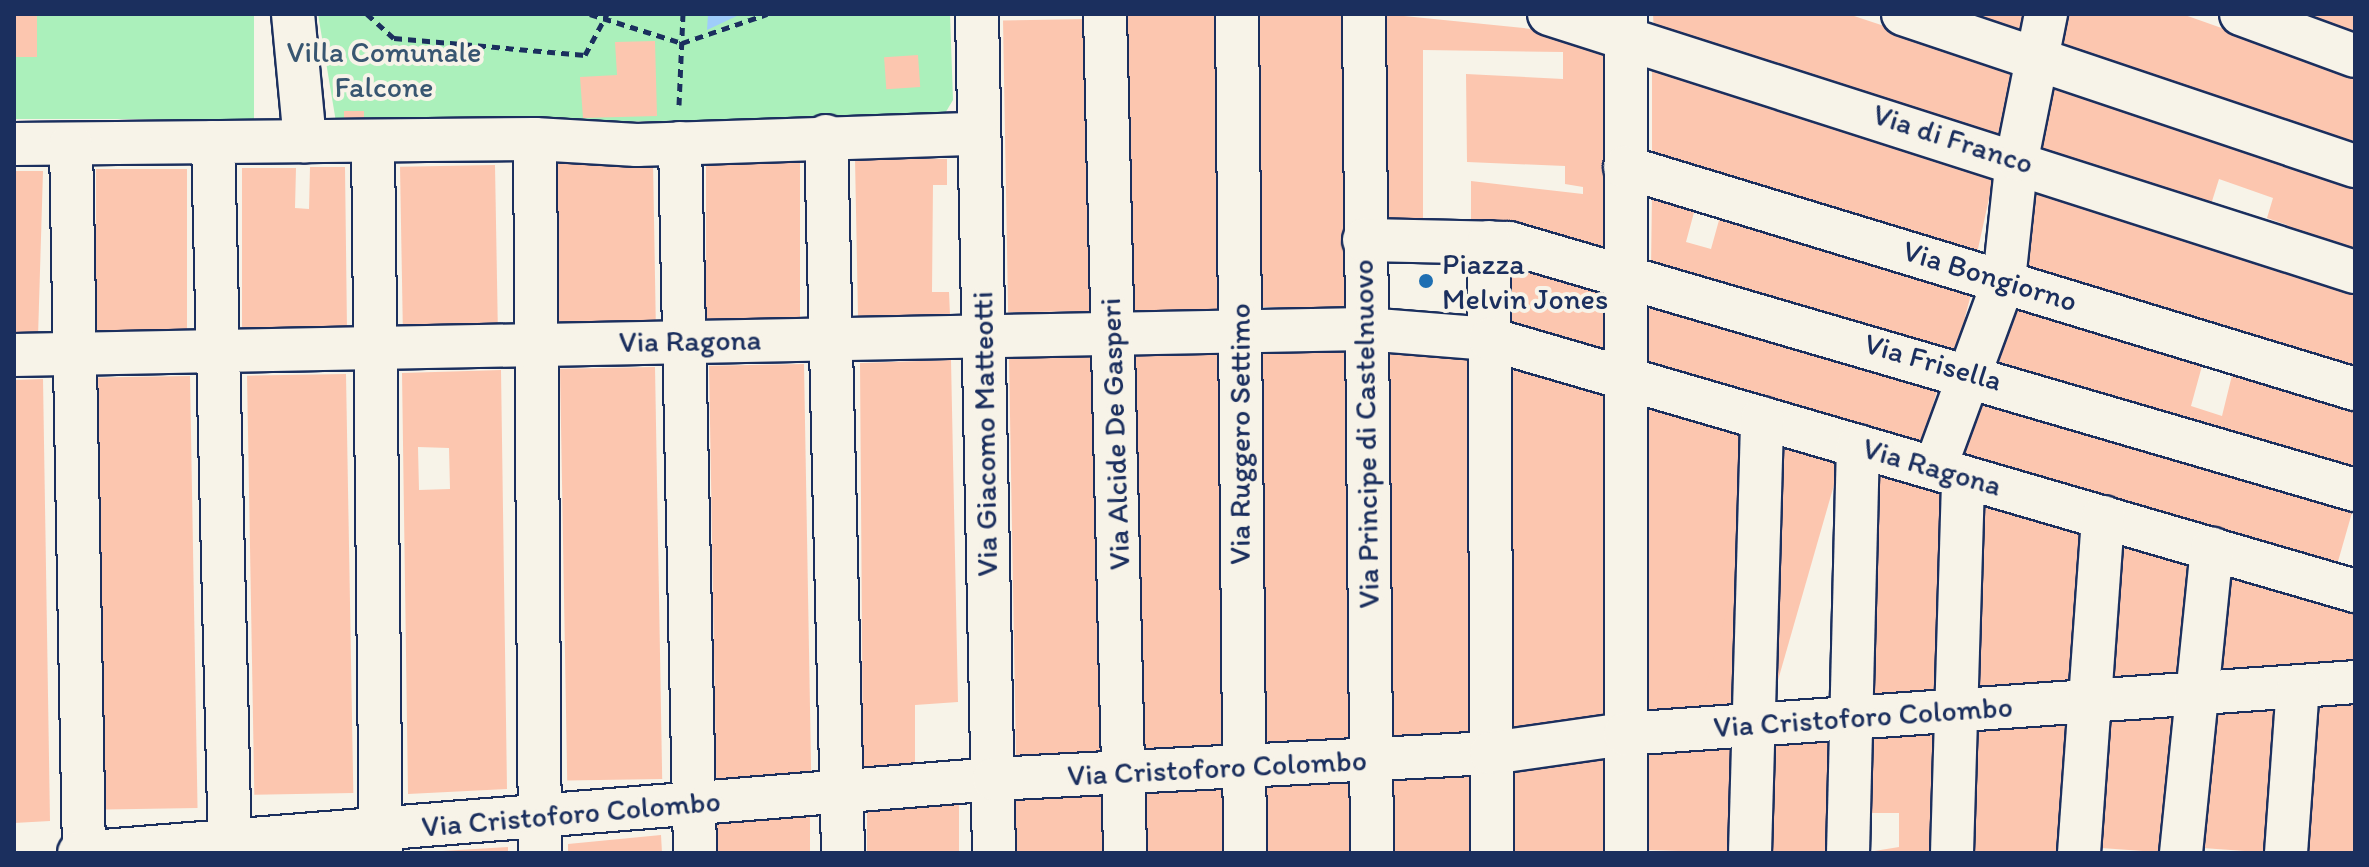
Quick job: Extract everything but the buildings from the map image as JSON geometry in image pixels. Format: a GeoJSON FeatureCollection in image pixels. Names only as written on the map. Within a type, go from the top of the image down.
{"type":"FeatureCollection","features":[{"type":"Feature","properties":{"kind":"street"},"geometry":{"type":"LineString","coordinates":[[293,14],[305,141]]}},
{"type":"Feature","properties":{"kind":"street","name":"Via Giacomo Matteotti"},"geometry":{"type":"LineString","coordinates":[[977,14],[976,134],[986,336],[994,853]]}},
{"type":"Feature","properties":{"kind":"street","name":"Via Alcide De Gasperi"},"geometry":{"type":"LineString","coordinates":[[1105,14],[1111,334],[1126,773],[1125,853]]}},
{"type":"Feature","properties":{"kind":"street","name":"Via Ruggero Settimo"},"geometry":{"type":"LineString","coordinates":[[1237,14],[1245,853]]}},
{"type":"Feature","properties":{"kind":"street","name":"Via Principe di Castelnuovo"},"geometry":{"type":"LineString","coordinates":[[1364,14],[1372,853]]}},
{"type":"Feature","properties":{"kind":"street","name":"Via di Franco"},"geometry":{"type":"LineString","coordinates":[[1549,14],[1626,24],[2355,272]]}},
{"type":"Feature","properties":{"kind":"street"},"geometry":{"type":"LineString","coordinates":[[1903,14],[2355,166]]}},
{"type":"Feature","properties":{"kind":"street"},"geometry":{"type":"LineString","coordinates":[[1952,853],[1956,712],[1949,472],[1956,395],[1972,373],[2004,280],[2017,159],[2046,14]]}},
{"type":"Feature","properties":{"kind":"street"},"geometry":{"type":"LineString","coordinates":[[2241,14],[2355,56]]}},
{"type":"Feature","properties":{"kind":"street"},"geometry":{"type":"LineString","coordinates":[[1626,24],[1625,167],[1631,380],[1626,853]]}},
{"type":"Feature","properties":{"kind":"street"},"geometry":{"type":"LineString","coordinates":[[14,144],[535,139],[680,143],[826,136],[976,134]]}},
{"type":"Feature","properties":{"kind":"street"},"geometry":{"type":"LineString","coordinates":[[826,136],[843,853]]}},
{"type":"Feature","properties":{"kind":"street"},"geometry":{"type":"LineString","coordinates":[[535,139],[540,835]]}},
{"type":"Feature","properties":{"kind":"street"},"geometry":{"type":"LineString","coordinates":[[373,141],[378,348],[380,842]]}},
{"type":"Feature","properties":{"kind":"street"},"geometry":{"type":"LineString","coordinates":[[213,142],[230,848]]}},
{"type":"Feature","properties":{"kind":"street"},"geometry":{"type":"LineString","coordinates":[[680,143],[695,853]]}},
{"type":"Feature","properties":{"kind":"street"},"geometry":{"type":"LineString","coordinates":[[71,144],[82,853]]}},
{"type":"Feature","properties":{"kind":"street","name":"Via Bongiorno"},"geometry":{"type":"LineString","coordinates":[[1625,167],[2355,389]]}},
{"type":"Feature","properties":{"kind":"street","name":"Via Frisella"},"geometry":{"type":"LineString","coordinates":[[1364,240],[1499,242],[1629,275],[1972,373],[2355,490]]}},
{"type":"Feature","properties":{"kind":"street"},"geometry":{"type":"LineString","coordinates":[[1492,853],[1499,242]]}},
{"type":"Feature","properties":{"kind":"street","name":"Via Ragona"},"geometry":{"type":"LineString","coordinates":[[14,355],[1365,329],[1500,342],[2355,591]]}},
{"type":"Feature","properties":{"kind":"street"},"geometry":{"type":"LineString","coordinates":[[1750,853],[1762,418]]}},
{"type":"Feature","properties":{"kind":"street"},"geometry":{"type":"LineString","coordinates":[[1848,853],[1858,446]]}},
{"type":"Feature","properties":{"kind":"street"},"geometry":{"type":"LineString","coordinates":[[2079,853],[2103,517]]}},
{"type":"Feature","properties":{"kind":"street"},"geometry":{"type":"LineString","coordinates":[[2181,853],[2212,549]]}},
{"type":"Feature","properties":{"kind":"street","name":"Via Cristoforo Colombo"},"geometry":{"type":"LineString","coordinates":[[82,853],[540,835],[694,804],[842,791],[994,779],[1370,762],[1491,753],[1625,734],[1753,724],[1851,721],[2196,691],[2355,682]]}},
{"type":"Feature","properties":{"kind":"street"},"geometry":{"type":"LineString","coordinates":[[2286,853],[2298,686]]}},
{"type":"Feature","properties":{"kind":"path"},"geometry":{"type":"LineString","coordinates":[[367,14],[394,38],[585,55],[608,16]]}},
{"type":"Feature","properties":{"kind":"path"},"geometry":{"type":"LineString","coordinates":[[590,14],[608,16],[682,43],[767,14]]}},
{"type":"Feature","properties":{"kind":"path"},"geometry":{"type":"LineString","coordinates":[[680,143],[683,14]]}},
{"type":"Feature","properties":{"kind":"green space"},"geometry":{"type":"Polygon","coordinates":[[[14,14],[254,14],[254,119],[14,119],[14,14]]]}},
{"type":"Feature","properties":{"kind":"green space","name":"Villa Comunale Falcone"},"geometry":{"type":"Polygon","coordinates":[[[318,14],[950,14],[953,100],[944,115],[337,128],[318,14]]]}},
{"type":"Feature","properties":{"kind":"water"},"geometry":{"type":"Polygon","coordinates":[[[708,14],[741,14],[707,30],[708,14]]]}},
{"type":"Feature","properties":{"kind":"place","name":"Piazza Melvin Jones"},"geometry":{"type":"Point","coordinates":[1426,281]}}]}
